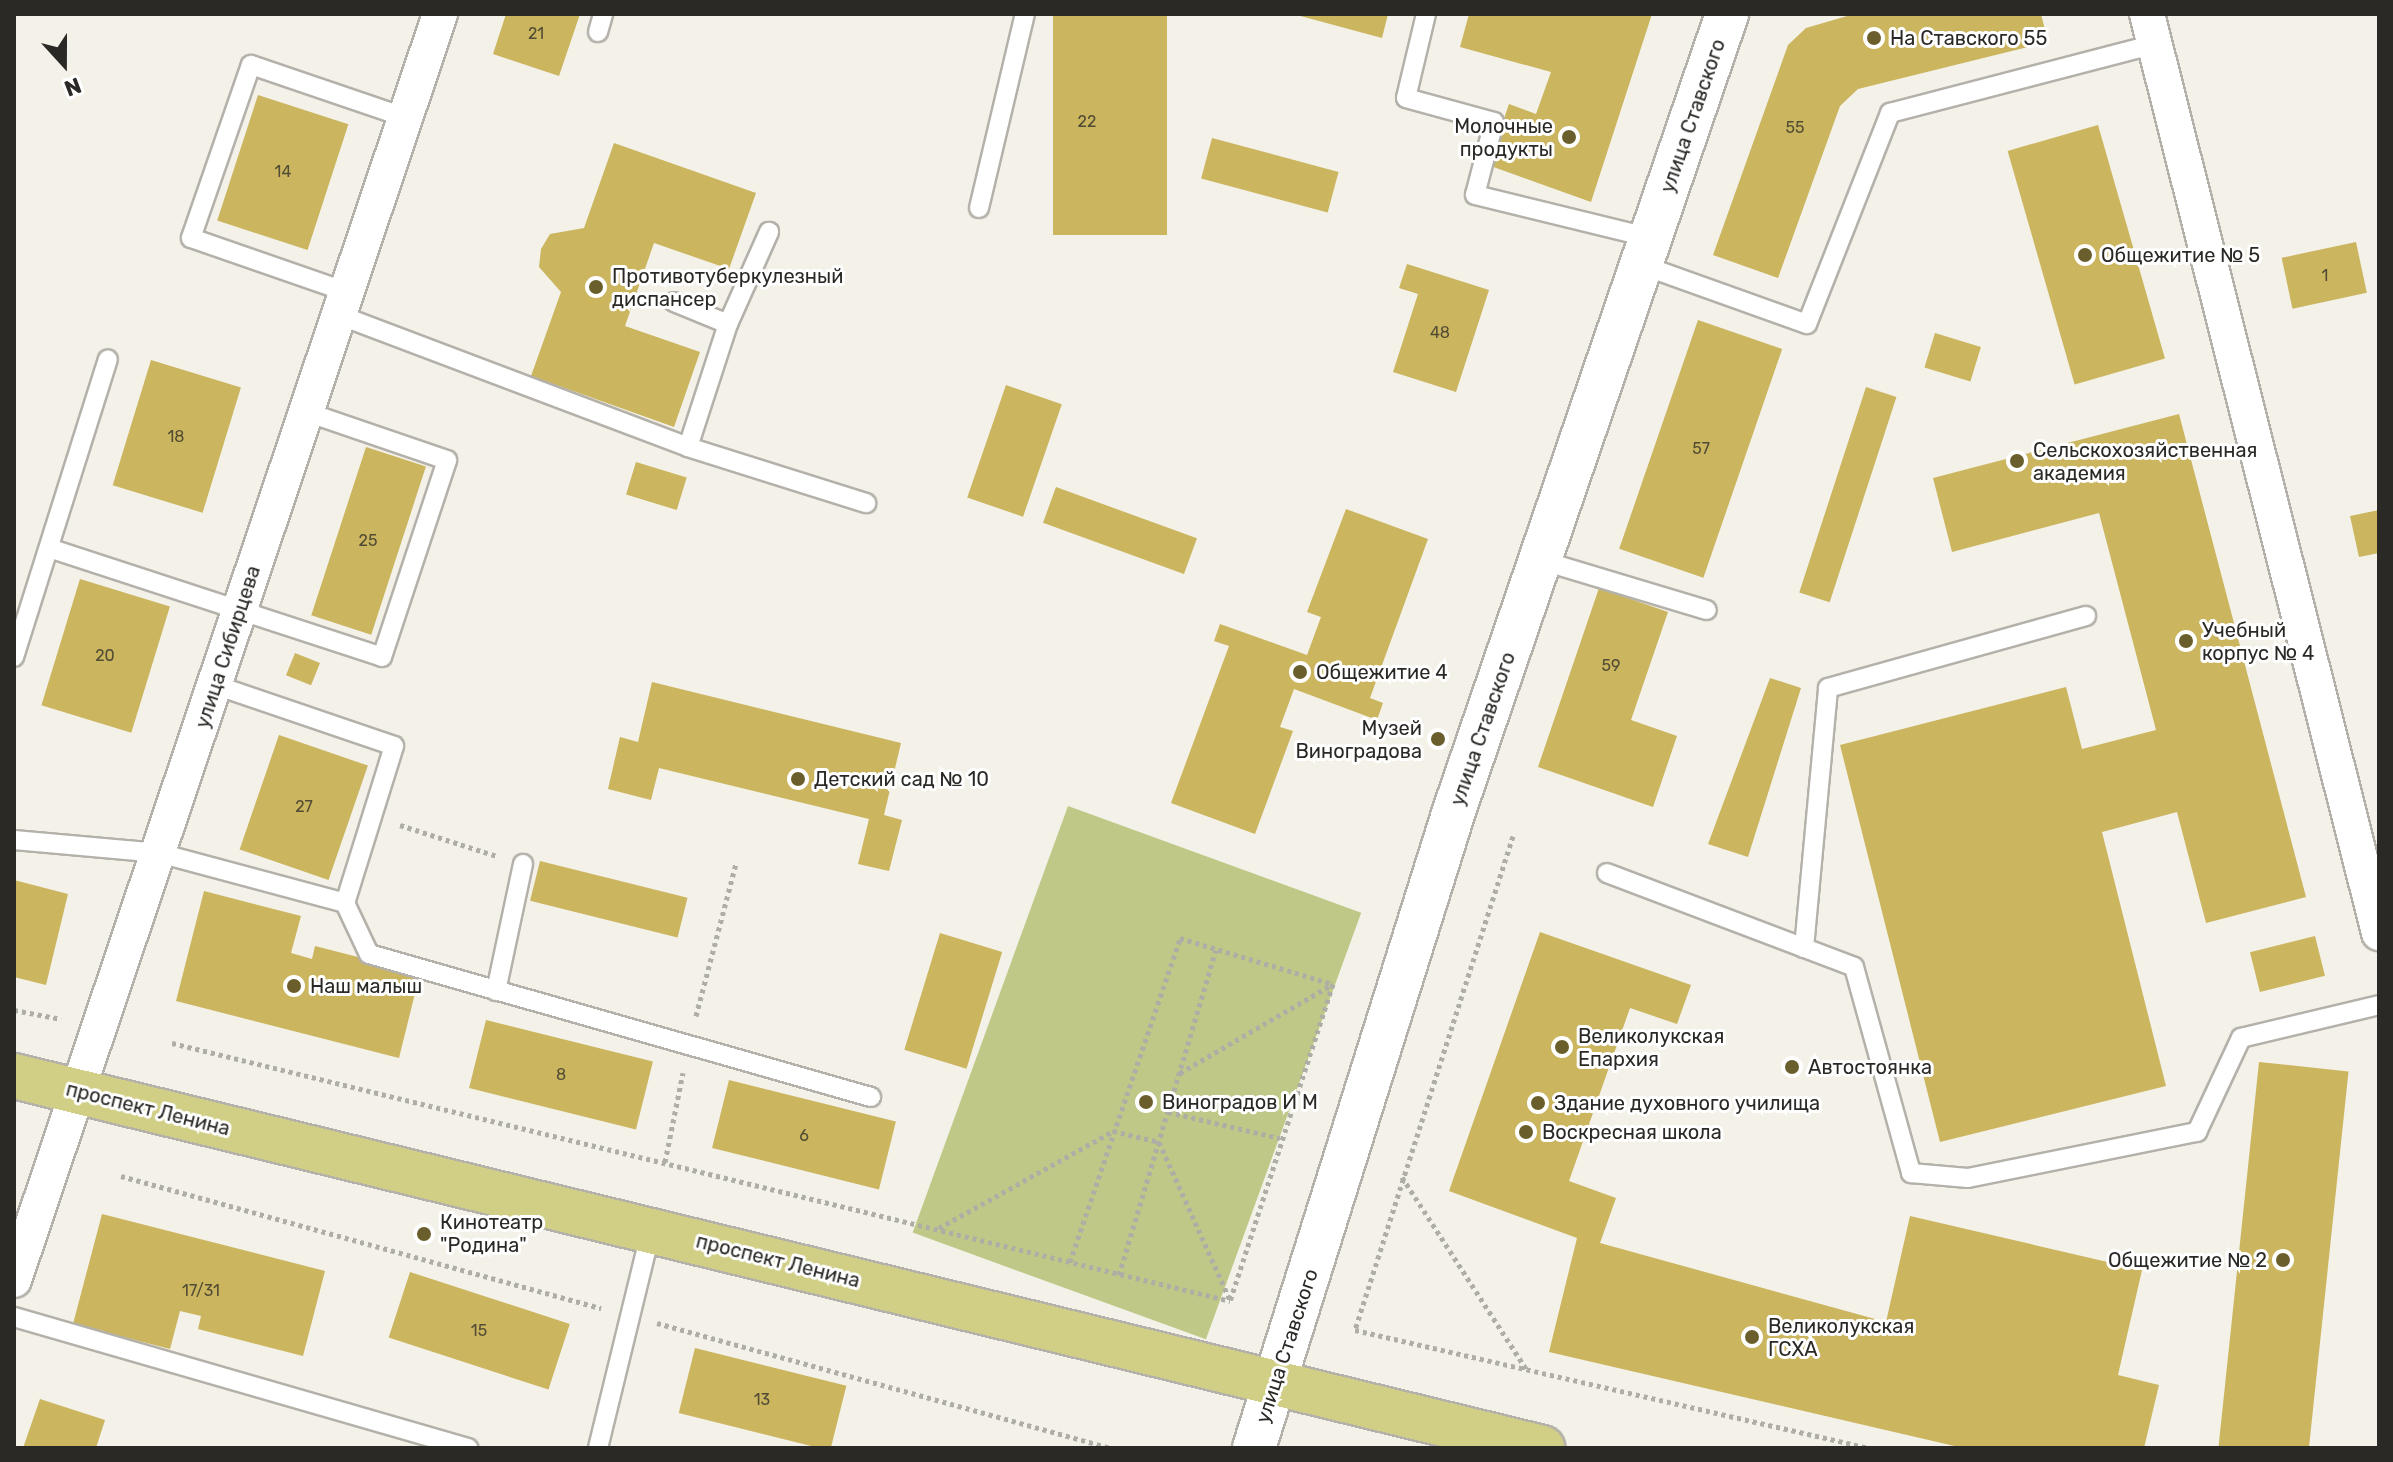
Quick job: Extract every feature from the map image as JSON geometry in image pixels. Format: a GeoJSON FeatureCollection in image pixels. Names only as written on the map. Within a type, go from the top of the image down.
{"type":"FeatureCollection","features":[{"type":"Feature","properties":{"kind":"main road","name":"проспект Ленина"},"geometry":{"type":"LineString","coordinates":[[14,1076],[1542,1448]]}},
{"type":"Feature","properties":{"kind":"street","name":"улица Сибирцева"},"geometry":{"type":"LineString","coordinates":[[14,1280],[440,14]]}},
{"type":"Feature","properties":{"kind":"street","name":"улица Ставского"},"geometry":{"type":"LineString","coordinates":[[1254,1448],[1540,560],[1727,14]]}},
{"type":"Feature","properties":{"kind":"street"},"geometry":{"type":"LineString","coordinates":[[2151,29],[2379,933]]}},
{"type":"Feature","properties":{"kind":"lane"},"geometry":{"type":"LineString","coordinates":[[979,208],[1025,14]]}},
{"type":"Feature","properties":{"kind":"lane"},"geometry":{"type":"LineString","coordinates":[[1426,14],[1406,98],[1494,122],[1475,195],[1647,251],[1807,324],[1890,113],[2151,29]]}},
{"type":"Feature","properties":{"kind":"lane"},"geometry":{"type":"LineString","coordinates":[[407,118],[251,65],[191,238],[688,447],[866,503]]}},
{"type":"Feature","properties":{"kind":"lane"},"geometry":{"type":"LineString","coordinates":[[688,447],[728,324],[769,232]]}},
{"type":"Feature","properties":{"kind":"lane"},"geometry":{"type":"LineString","coordinates":[[674,302],[728,324]]}},
{"type":"Feature","properties":{"kind":"lane"},"geometry":{"type":"LineString","coordinates":[[14,657],[108,359]]}},
{"type":"Feature","properties":{"kind":"lane"},"geometry":{"type":"LineString","coordinates":[[49,548],[382,657],[447,460],[307,412]]}},
{"type":"Feature","properties":{"kind":"lane"},"geometry":{"type":"LineString","coordinates":[[1540,560],[1707,610]]}},
{"type":"Feature","properties":{"kind":"lane"},"geometry":{"type":"LineString","coordinates":[[1804,948],[1828,688],[2086,616]]}},
{"type":"Feature","properties":{"kind":"lane"},"geometry":{"type":"LineString","coordinates":[[215,685],[394,746],[345,903],[369,954],[688,1048],[871,1097]]}},
{"type":"Feature","properties":{"kind":"lane"},"geometry":{"type":"LineString","coordinates":[[14,840],[159,853],[345,903]]}},
{"type":"Feature","properties":{"kind":"lane"},"geometry":{"type":"LineString","coordinates":[[496,991],[523,864]]}},
{"type":"Feature","properties":{"kind":"lane"},"geometry":{"type":"LineString","coordinates":[[1607,873],[1854,967],[1911,1173],[1968,1178],[2197,1132],[2241,1038],[2379,1005]]}},
{"type":"Feature","properties":{"kind":"lane"},"geometry":{"type":"LineString","coordinates":[[598,1448],[651,1230]]}},
{"type":"Feature","properties":{"kind":"lane"},"geometry":{"type":"LineString","coordinates":[[14,1317],[468,1448]]}},
{"type":"Feature","properties":{"kind":"path"},"geometry":{"type":"LineString","coordinates":[[372,816],[523,864]]}},
{"type":"Feature","properties":{"kind":"path"},"geometry":{"type":"LineString","coordinates":[[1513,836],[1355,1330],[1869,1448]]}},
{"type":"Feature","properties":{"kind":"path"},"geometry":{"type":"LineString","coordinates":[[665,1162],[688,1048],[736,863]]}},
{"type":"Feature","properties":{"kind":"path"},"geometry":{"type":"LineString","coordinates":[[1070,1262],[1180,938],[1333,984]]}},
{"type":"Feature","properties":{"kind":"path"},"geometry":{"type":"LineString","coordinates":[[1119,1275],[1216,950]]}},
{"type":"Feature","properties":{"kind":"path"},"geometry":{"type":"LineString","coordinates":[[1180,1073],[1333,984]]}},
{"type":"Feature","properties":{"kind":"path"},"geometry":{"type":"LineString","coordinates":[[1230,1301],[1280,1138],[1333,984]]}},
{"type":"Feature","properties":{"kind":"path"},"geometry":{"type":"LineString","coordinates":[[14,1010],[66,1020]]}},
{"type":"Feature","properties":{"kind":"path"},"geometry":{"type":"LineString","coordinates":[[172,1043],[1230,1301]]}},
{"type":"Feature","properties":{"kind":"path"},"geometry":{"type":"LineString","coordinates":[[1168,1112],[1280,1138]]}},
{"type":"Feature","properties":{"kind":"path"},"geometry":{"type":"LineString","coordinates":[[939,1228],[1113,1131],[1159,1142]]}},
{"type":"Feature","properties":{"kind":"path"},"geometry":{"type":"LineString","coordinates":[[1159,1142],[1230,1301]]}},
{"type":"Feature","properties":{"kind":"path"},"geometry":{"type":"LineString","coordinates":[[1402,1177],[1527,1369]]}},
{"type":"Feature","properties":{"kind":"green space"},"geometry":{"type":"Polygon","coordinates":[[[1068,806],[1361,913],[1206,1339],[913,1233],[1068,806]]]}},
{"type":"Feature","properties":{"kind":"building"},"geometry":{"type":"Polygon","coordinates":[[[506,14],[580,14],[559,76],[493,54],[506,14]]]}},
{"type":"Feature","properties":{"kind":"building"},"geometry":{"type":"Polygon","coordinates":[[[1053,14],[1167,14],[1167,235],[1053,235],[1053,14]]]}},
{"type":"Feature","properties":{"kind":"building"},"geometry":{"type":"Polygon","coordinates":[[[1293,14],[1388,14],[1382,38],[1293,14]]]}},
{"type":"Feature","properties":{"kind":"building"},"geometry":{"type":"Polygon","coordinates":[[[1469,14],[1652,14],[1591,202],[1488,165],[1509,104],[1536,114],[1551,72],[1460,47],[1469,14]]]}},
{"type":"Feature","properties":{"kind":"building"},"geometry":{"type":"Polygon","coordinates":[[[1854,14],[2041,14],[2048,42],[1858,89],[1840,106],[1778,278],[1713,255],[1788,45],[1806,28],[1854,14]]]}},
{"type":"Feature","properties":{"kind":"building"},"geometry":{"type":"Polygon","coordinates":[[[258,95],[348,124],[308,250],[217,221],[258,95]]]}},
{"type":"Feature","properties":{"kind":"building","name":"Общежитие № 5"},"geometry":{"type":"Polygon","coordinates":[[[2098,125],[2165,359],[2075,384],[2008,151],[2098,125]]]}},
{"type":"Feature","properties":{"kind":"building"},"geometry":{"type":"Polygon","coordinates":[[[1212,138],[1339,172],[1328,212],[1201,179],[1212,138]]]}},
{"type":"Feature","properties":{"kind":"building","name":"Противотуберкулезный диспансер"},"geometry":{"type":"Polygon","coordinates":[[[614,143],[756,193],[729,269],[654,243],[625,326],[700,352],[674,427],[531,376],[561,292],[539,267],[541,249],[550,234],[584,228],[614,143]]]}},
{"type":"Feature","properties":{"kind":"building"},"geometry":{"type":"Polygon","coordinates":[[[2356,242],[2367,293],[2292,309],[2282,258],[2356,242]]]}},
{"type":"Feature","properties":{"kind":"building"},"geometry":{"type":"Polygon","coordinates":[[[1407,264],[1489,290],[1456,392],[1393,372],[1418,294],[1399,288],[1407,264]]]}},
{"type":"Feature","properties":{"kind":"building"},"geometry":{"type":"Polygon","coordinates":[[[1698,320],[1782,349],[1703,578],[1619,549],[1698,320]]]}},
{"type":"Feature","properties":{"kind":"building"},"geometry":{"type":"Polygon","coordinates":[[[1935,333],[1981,347],[1970,381],[1924,367],[1935,333]]]}},
{"type":"Feature","properties":{"kind":"building"},"geometry":{"type":"Polygon","coordinates":[[[151,360],[241,387],[203,513],[113,485],[151,360]]]}},
{"type":"Feature","properties":{"kind":"building"},"geometry":{"type":"Polygon","coordinates":[[[1006,385],[1062,404],[1023,517],[967,498],[1006,385]]]}},
{"type":"Feature","properties":{"kind":"building"},"geometry":{"type":"Polygon","coordinates":[[[1866,387],[1896,397],[1830,602],[1799,592],[1866,387]]]}},
{"type":"Feature","properties":{"kind":"building"},"geometry":{"type":"Polygon","coordinates":[[[2179,414],[2306,897],[2206,923],[2177,812],[2102,832],[2166,1086],[1940,1142],[1840,745],[2066,687],[2082,749],[2156,730],[2099,513],[1952,552],[1933,478],[2179,414]]]}},
{"type":"Feature","properties":{"kind":"building"},"geometry":{"type":"Polygon","coordinates":[[[366,447],[426,466],[371,635],[311,615],[366,447]]]}},
{"type":"Feature","properties":{"kind":"building"},"geometry":{"type":"Polygon","coordinates":[[[636,462],[687,477],[677,510],[626,495],[636,462]]]}},
{"type":"Feature","properties":{"kind":"building"},"geometry":{"type":"Polygon","coordinates":[[[1056,487],[1197,538],[1184,574],[1043,523],[1056,487]]]}},
{"type":"Feature","properties":{"kind":"building","name":"Общежитие 4"},"geometry":{"type":"Polygon","coordinates":[[[1346,509],[1428,539],[1370,698],[1383,703],[1377,720],[1294,689],[1280,727],[1293,731],[1255,834],[1171,803],[1229,646],[1214,641],[1220,624],[1307,655],[1321,617],[1307,612],[1346,509]]]}},
{"type":"Feature","properties":{"kind":"building"},"geometry":{"type":"Polygon","coordinates":[[[2379,510],[2379,553],[2359,557],[2350,516],[2379,510]]]}},
{"type":"Feature","properties":{"kind":"building"},"geometry":{"type":"Polygon","coordinates":[[[80,579],[170,606],[131,733],[41,705],[80,579]]]}},
{"type":"Feature","properties":{"kind":"building"},"geometry":{"type":"Polygon","coordinates":[[[1599,588],[1668,612],[1631,720],[1677,736],[1653,807],[1538,767],[1599,588]]]}},
{"type":"Feature","properties":{"kind":"building"},"geometry":{"type":"Polygon","coordinates":[[[295,653],[320,663],[311,685],[286,675],[295,653]]]}},
{"type":"Feature","properties":{"kind":"building"},"geometry":{"type":"Polygon","coordinates":[[[1770,678],[1801,688],[1748,857],[1708,844],[1770,678]]]}},
{"type":"Feature","properties":{"kind":"building","name":"Детский сад № 10"},"geometry":{"type":"Polygon","coordinates":[[[652,682],[901,743],[884,815],[902,820],[889,871],[858,864],[869,819],[659,768],[651,800],[608,789],[620,737],[638,742],[652,682]]]}},
{"type":"Feature","properties":{"kind":"building"},"geometry":{"type":"Polygon","coordinates":[[[279,735],[368,766],[328,880],[240,849],[279,735]]]}},
{"type":"Feature","properties":{"kind":"building"},"geometry":{"type":"Polygon","coordinates":[[[540,861],[687,898],[678,938],[530,901],[540,861]]]}},
{"type":"Feature","properties":{"kind":"building"},"geometry":{"type":"Polygon","coordinates":[[[14,880],[68,894],[46,985],[14,977],[14,880]]]}},
{"type":"Feature","properties":{"kind":"building"},"geometry":{"type":"Polygon","coordinates":[[[204,891],[301,916],[291,953],[312,959],[315,946],[420,973],[399,1058],[176,1001],[204,891]]]}},
{"type":"Feature","properties":{"kind":"building"},"geometry":{"type":"Polygon","coordinates":[[[1540,932],[1691,985],[1677,1024],[1630,1008],[1569,1181],[1616,1198],[1600,1243],[1886,1322],[1910,1216],[2142,1270],[2118,1375],[2159,1385],[2144,1448],[1963,1448],[1549,1352],[1577,1238],[1449,1191],[1540,932]]]}},
{"type":"Feature","properties":{"kind":"building"},"geometry":{"type":"Polygon","coordinates":[[[940,933],[1002,952],[966,1069],[904,1050],[940,933]]]}},
{"type":"Feature","properties":{"kind":"building"},"geometry":{"type":"Polygon","coordinates":[[[2315,936],[2325,976],[2260,992],[2250,952],[2315,936]]]}},
{"type":"Feature","properties":{"kind":"building"},"geometry":{"type":"Polygon","coordinates":[[[486,1020],[653,1062],[636,1130],[469,1088],[486,1020]]]}},
{"type":"Feature","properties":{"kind":"building","name":"Общежитие № 2"},"geometry":{"type":"Polygon","coordinates":[[[2259,1062],[2349,1071],[2309,1448],[2218,1448],[2259,1062]]]}},
{"type":"Feature","properties":{"kind":"building"},"geometry":{"type":"Polygon","coordinates":[[[729,1080],[896,1122],[879,1190],[712,1148],[729,1080]]]}},
{"type":"Feature","properties":{"kind":"building"},"geometry":{"type":"Polygon","coordinates":[[[102,1214],[325,1271],[303,1356],[198,1329],[201,1316],[180,1311],[170,1349],[73,1324],[102,1214]]]}},
{"type":"Feature","properties":{"kind":"building"},"geometry":{"type":"Polygon","coordinates":[[[410,1272],[570,1324],[548,1390],[389,1338],[410,1272]]]}},
{"type":"Feature","properties":{"kind":"building"},"geometry":{"type":"Polygon","coordinates":[[[695,1348],[846,1386],[831,1448],[819,1448],[679,1413],[695,1348]]]}},
{"type":"Feature","properties":{"kind":"building"},"geometry":{"type":"Polygon","coordinates":[[[40,1399],[105,1420],[96,1448],[23,1448],[40,1399]]]}},
{"type":"Feature","properties":{"kind":"place","name":"На Ставского 55"},"geometry":{"type":"Point","coordinates":[1874,38]}},
{"type":"Feature","properties":{"kind":"place","name":"Молочные продукты"},"geometry":{"type":"Point","coordinates":[1569,137]}},
{"type":"Feature","properties":{"kind":"place","name":"Общежитие № 5"},"geometry":{"type":"Point","coordinates":[2085,255]}},
{"type":"Feature","properties":{"kind":"place","name":"Противотуберкулезный диспансер"},"geometry":{"type":"Point","coordinates":[596,287]}},
{"type":"Feature","properties":{"kind":"place","name":"Сельскохозяйственная академия"},"geometry":{"type":"Point","coordinates":[2017,461]}},
{"type":"Feature","properties":{"kind":"place","name":"Учебный корпус № 4"},"geometry":{"type":"Point","coordinates":[2186,641]}},
{"type":"Feature","properties":{"kind":"place","name":"Общежитие 4"},"geometry":{"type":"Point","coordinates":[1300,672]}},
{"type":"Feature","properties":{"kind":"place","name":"Музей Виноградова"},"geometry":{"type":"Point","coordinates":[1438,739]}},
{"type":"Feature","properties":{"kind":"place","name":"Детский сад № 10"},"geometry":{"type":"Point","coordinates":[798,779]}},
{"type":"Feature","properties":{"kind":"place","name":"Наш малыш"},"geometry":{"type":"Point","coordinates":[294,986]}},
{"type":"Feature","properties":{"kind":"place","name":"Великолукская Епархия"},"geometry":{"type":"Point","coordinates":[1562,1047]}},
{"type":"Feature","properties":{"kind":"place","name":"Автостоянка"},"geometry":{"type":"Point","coordinates":[1792,1067]}},
{"type":"Feature","properties":{"kind":"place","name":"Виноградов И М"},"geometry":{"type":"Point","coordinates":[1146,1102]}},
{"type":"Feature","properties":{"kind":"place","name":"Здание духовного училища"},"geometry":{"type":"Point","coordinates":[1538,1103]}},
{"type":"Feature","properties":{"kind":"place","name":"Воскресная школа"},"geometry":{"type":"Point","coordinates":[1526,1132]}},
{"type":"Feature","properties":{"kind":"place","name":"Кинотеатр \"Родина\""},"geometry":{"type":"Point","coordinates":[424,1234]}},
{"type":"Feature","properties":{"kind":"place","name":"Общежитие № 2"},"geometry":{"type":"Point","coordinates":[2283,1260]}},
{"type":"Feature","properties":{"kind":"place","name":"Великолукская ГСХА"},"geometry":{"type":"Point","coordinates":[1752,1337]}}]}
